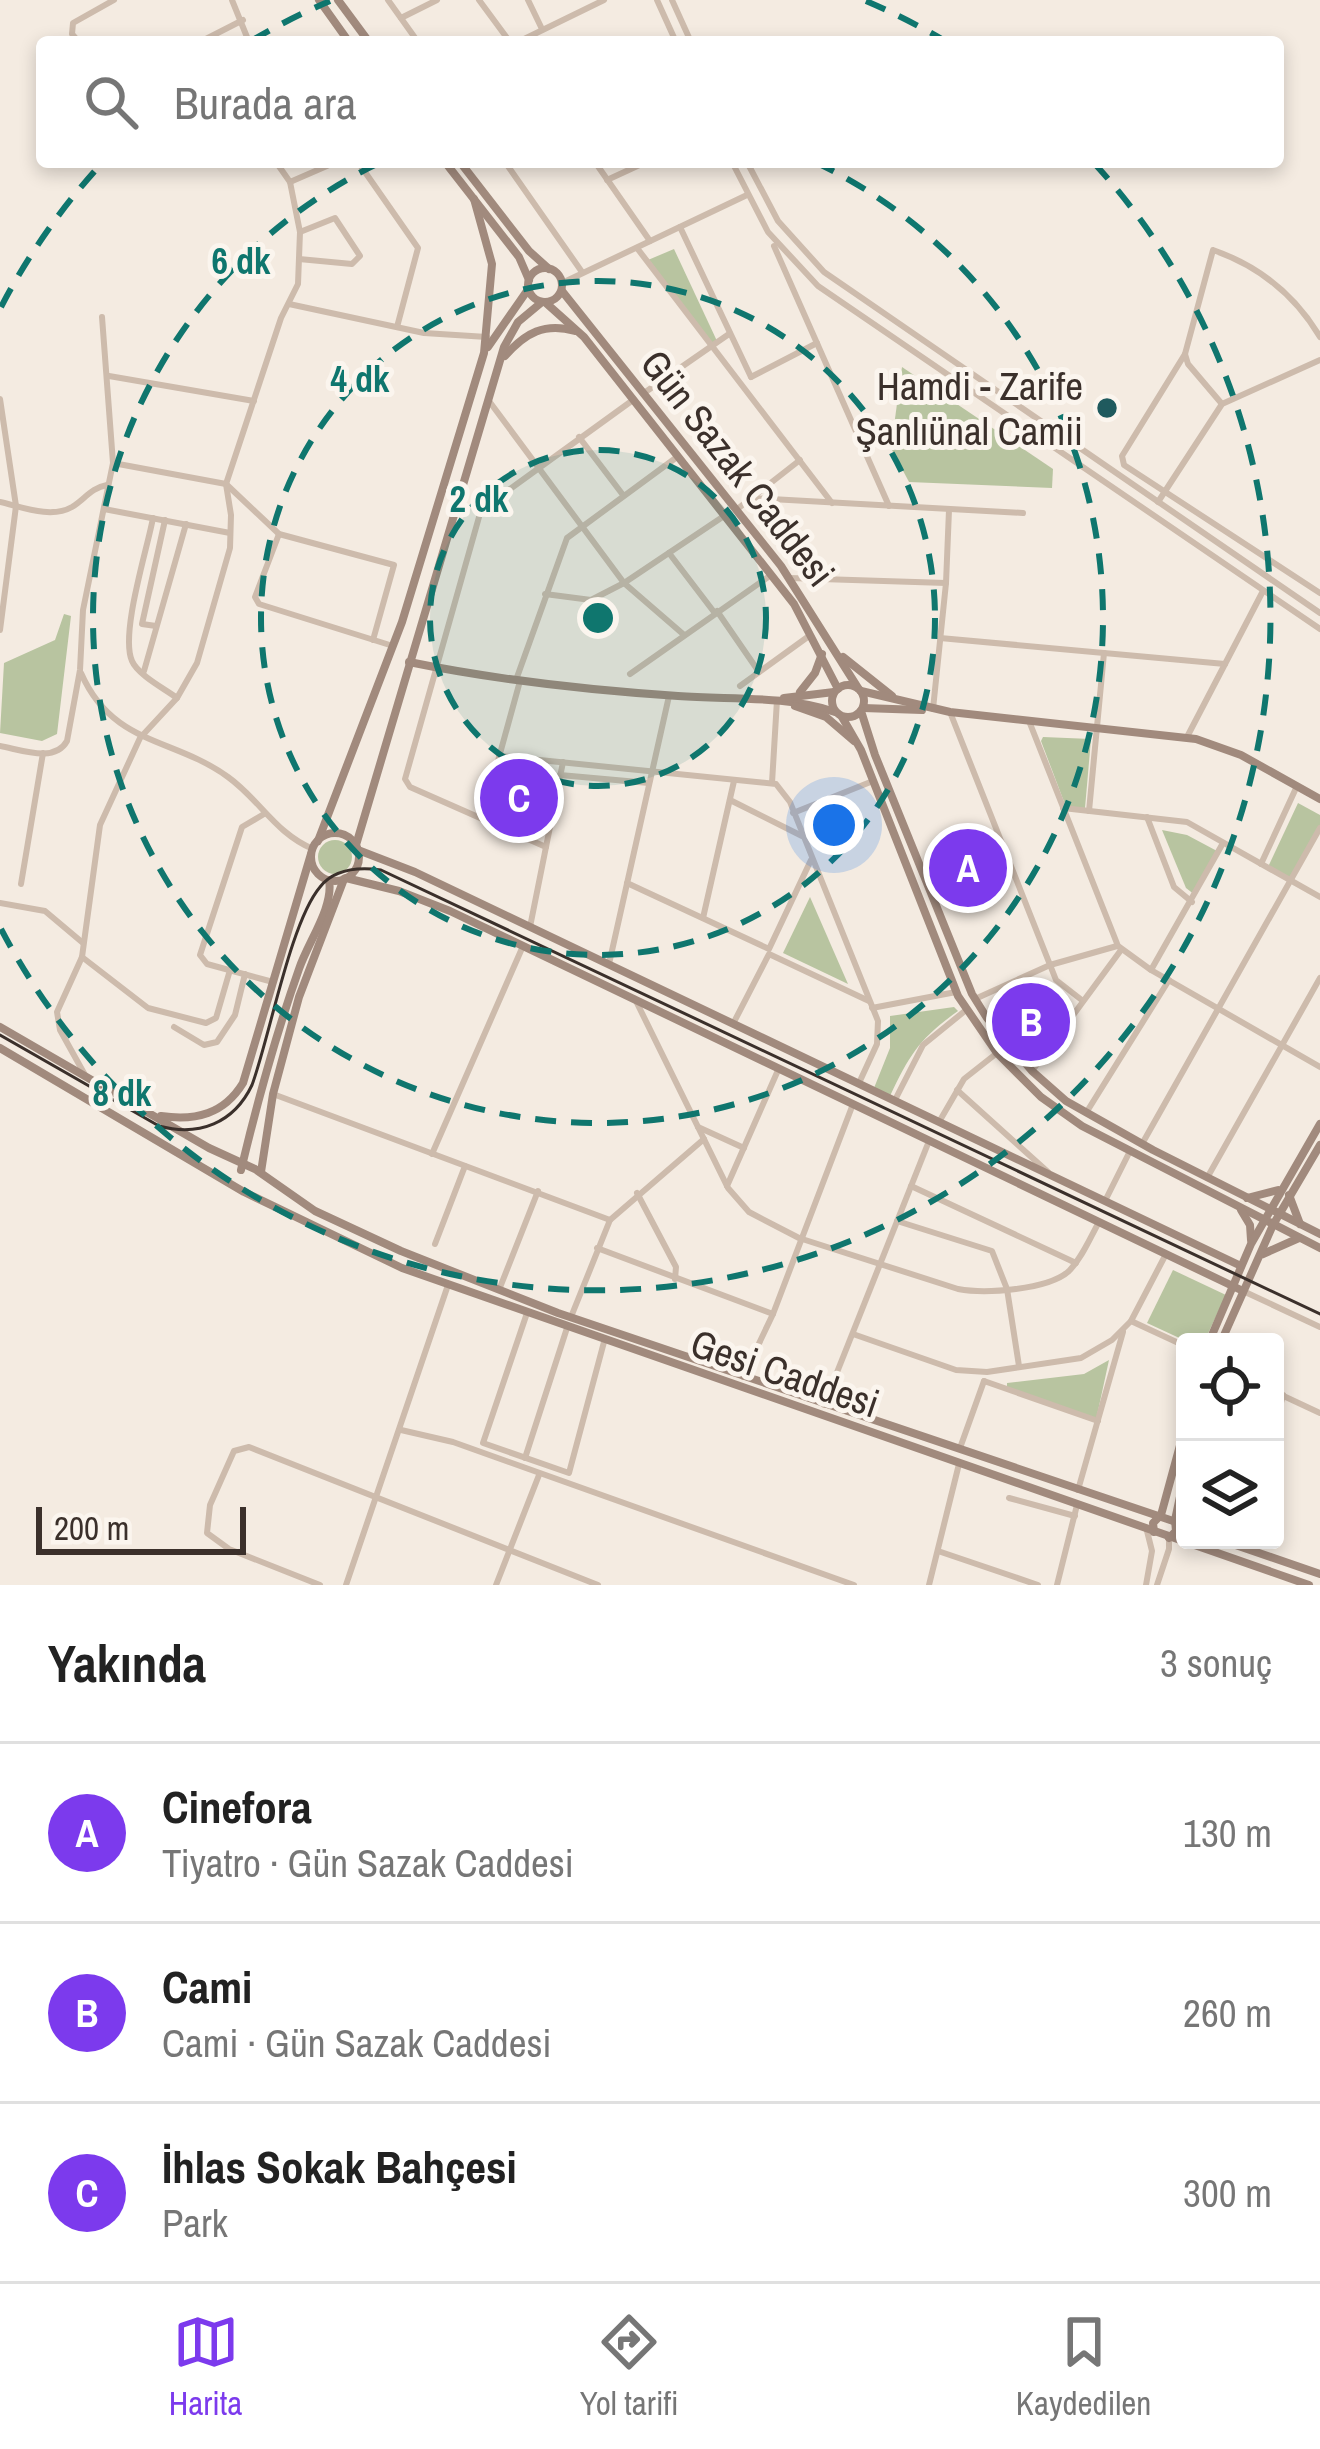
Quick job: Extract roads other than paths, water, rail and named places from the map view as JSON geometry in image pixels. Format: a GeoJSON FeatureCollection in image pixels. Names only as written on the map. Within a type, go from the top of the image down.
{"type":"FeatureCollection","features":[{"type":"Feature","properties":{"kind":"street"},"geometry":{"type":"LineString","coordinates":[[74,36],[73,23],[114,0]]}},
{"type":"Feature","properties":{"kind":"street"},"geometry":{"type":"LineString","coordinates":[[232,0],[247,36]]}},
{"type":"Feature","properties":{"kind":"street"},"geometry":{"type":"LineString","coordinates":[[320,0],[345,36]]}},
{"type":"Feature","properties":{"kind":"street"},"geometry":{"type":"LineString","coordinates":[[338,0],[365,36]]}},
{"type":"Feature","properties":{"kind":"street"},"geometry":{"type":"LineString","coordinates":[[388,0],[414,36]]}},
{"type":"Feature","properties":{"kind":"street"},"geometry":{"type":"LineString","coordinates":[[401,18],[437,0]]}},
{"type":"Feature","properties":{"kind":"street"},"geometry":{"type":"LineString","coordinates":[[479,0],[509,36]]}},
{"type":"Feature","properties":{"kind":"street"},"geometry":{"type":"LineString","coordinates":[[527,0],[542,30]]}},
{"type":"Feature","properties":{"kind":"street"},"geometry":{"type":"LineString","coordinates":[[528,36],[604,0]]}},
{"type":"Feature","properties":{"kind":"street"},"geometry":{"type":"LineString","coordinates":[[657,0],[673,36]]}},
{"type":"Feature","properties":{"kind":"street"},"geometry":{"type":"LineString","coordinates":[[672,0],[689,36]]}},
{"type":"Feature","properties":{"kind":"street"},"geometry":{"type":"LineString","coordinates":[[212,36],[243,20]]}},
{"type":"Feature","properties":{"kind":"street"},"geometry":{"type":"LineString","coordinates":[[86,1078],[57,1018],[60,1000],[82,957],[100,825],[140,738],[177,698],[197,664],[227,560],[231,533],[226,484],[298,284],[300,232],[290,182],[280,168]]}},
{"type":"Feature","properties":{"kind":"street"},"geometry":{"type":"LineString","coordinates":[[290,182],[322,168]]}},
{"type":"Feature","properties":{"kind":"street"},"geometry":{"type":"LineString","coordinates":[[362,168],[418,248],[397,327]]}},
{"type":"Feature","properties":{"kind":"street"},"geometry":{"type":"LineString","coordinates":[[450,168],[519,257],[532,296],[544,302]]}},
{"type":"Feature","properties":{"kind":"street"},"geometry":{"type":"LineString","coordinates":[[465,168],[530,251],[556,272],[562,287]]}},
{"type":"Feature","properties":{"kind":"street"},"geometry":{"type":"LineString","coordinates":[[509,168],[583,273]]}},
{"type":"Feature","properties":{"kind":"street"},"geometry":{"type":"LineString","coordinates":[[599,168],[650,242]]}},
{"type":"Feature","properties":{"kind":"street"},"geometry":{"type":"LineString","coordinates":[[608,180],[633,168]]}},
{"type":"Feature","properties":{"kind":"street"},"geometry":{"type":"LineString","coordinates":[[735,168],[768,232],[889,506]]}},
{"type":"Feature","properties":{"kind":"street"},"geometry":{"type":"LineString","coordinates":[[750,168],[778,221],[815,265],[1320,613]]}},
{"type":"Feature","properties":{"kind":"street"},"geometry":{"type":"LineString","coordinates":[[329,880],[330,896],[297,974],[254,1114],[244,1167],[236,1180],[246,1191],[262,1184],[273,1094],[305,979],[345,878],[357,865],[357,848],[408,662],[514,328],[583,273],[747,195]]}},
{"type":"Feature","properties":{"kind":"street"},"geometry":{"type":"LineString","coordinates":[[153,1114],[200,1117],[230,1100],[246,1076],[314,848],[393,646],[484,353],[492,264],[474,199]]}},
{"type":"Feature","properties":{"kind":"street"},"geometry":{"type":"LineString","coordinates":[[298,259],[352,263],[360,256],[335,218],[300,232]]}},
{"type":"Feature","properties":{"kind":"street"},"geometry":{"type":"LineString","coordinates":[[680,227],[751,377]]}},
{"type":"Feature","properties":{"kind":"street"},"geometry":{"type":"LineString","coordinates":[[768,232],[796,267],[841,304],[1320,629]]}},
{"type":"Feature","properties":{"kind":"street"},"geometry":{"type":"LineString","coordinates":[[637,248],[832,503]]}},
{"type":"Feature","properties":{"kind":"street"},"geometry":{"type":"LineString","coordinates":[[1320,337],[1276,284],[1213,250],[1185,354],[1122,459],[1126,467],[1320,593]]}},
{"type":"Feature","properties":{"kind":"street"},"geometry":{"type":"LineString","coordinates":[[484,353],[537,271],[549,268]]}},
{"type":"Feature","properties":{"kind":"street","name":"Gün Sazak Caddesi"},"geometry":{"type":"LineString","coordinates":[[562,287],[790,578],[859,690]]}},
{"type":"Feature","properties":{"kind":"street","name":"Gün Sazak Caddesi"},"geometry":{"type":"LineString","coordinates":[[544,302],[580,333],[771,574],[812,634],[836,690]]}},
{"type":"Feature","properties":{"kind":"street"},"geometry":{"type":"LineString","coordinates":[[289,304],[397,327],[487,337]]}},
{"type":"Feature","properties":{"kind":"street"},"geometry":{"type":"LineString","coordinates":[[0,746],[55,754],[66,746],[80,670],[83,610],[113,463],[102,317]]}},
{"type":"Feature","properties":{"kind":"street"},"geometry":{"type":"LineString","coordinates":[[501,362],[523,338],[542,328],[580,333]]}},
{"type":"Feature","properties":{"kind":"street"},"geometry":{"type":"LineString","coordinates":[[644,393],[730,333]]}},
{"type":"Feature","properties":{"kind":"street"},"geometry":{"type":"LineString","coordinates":[[740,383],[817,343]]}},
{"type":"Feature","properties":{"kind":"street"},"geometry":{"type":"LineString","coordinates":[[1185,354],[1222,404]]}},
{"type":"Feature","properties":{"kind":"street"},"geometry":{"type":"LineString","coordinates":[[1158,502],[1222,404],[1320,360]]}},
{"type":"Feature","properties":{"kind":"street"},"geometry":{"type":"LineString","coordinates":[[109,376],[254,400]]}},
{"type":"Feature","properties":{"kind":"street"},"geometry":{"type":"LineString","coordinates":[[0,399],[16,506],[0,630]]}},
{"type":"Feature","properties":{"kind":"street"},"geometry":{"type":"LineString","coordinates":[[546,848],[405,781],[478,514],[537,466],[633,400]]}},
{"type":"Feature","properties":{"kind":"street"},"geometry":{"type":"LineString","coordinates":[[489,401],[624,583],[683,634]]}},
{"type":"Feature","properties":{"kind":"street"},"geometry":{"type":"LineString","coordinates":[[579,437],[622,495]]}},
{"type":"Feature","properties":{"kind":"street"},"geometry":{"type":"LineString","coordinates":[[482,819],[518,681],[560,549],[581,525],[677,457]]}},
{"type":"Feature","properties":{"kind":"street"},"geometry":{"type":"LineString","coordinates":[[736,510],[800,460]]}},
{"type":"Feature","properties":{"kind":"street"},"geometry":{"type":"LineString","coordinates":[[113,463],[226,484],[279,534],[394,565],[373,640]]}},
{"type":"Feature","properties":{"kind":"street"},"geometry":{"type":"LineString","coordinates":[[0,502],[60,512],[96,487],[108,486]]}},
{"type":"Feature","properties":{"kind":"street"},"geometry":{"type":"LineString","coordinates":[[751,498],[1023,513]]}},
{"type":"Feature","properties":{"kind":"street"},"geometry":{"type":"LineString","coordinates":[[104,509],[231,533]]}},
{"type":"Feature","properties":{"kind":"street"},"geometry":{"type":"LineString","coordinates":[[933,710],[949,509]]}},
{"type":"Feature","properties":{"kind":"street"},"geometry":{"type":"LineString","coordinates":[[545,593],[591,600],[724,516]]}},
{"type":"Feature","properties":{"kind":"street"},"geometry":{"type":"LineString","coordinates":[[154,518],[130,632],[132,661],[177,698]]}},
{"type":"Feature","properties":{"kind":"street"},"geometry":{"type":"LineString","coordinates":[[157,626],[142,624],[165,520]]}},
{"type":"Feature","properties":{"kind":"street"},"geometry":{"type":"LineString","coordinates":[[143,672],[186,524]]}},
{"type":"Feature","properties":{"kind":"street"},"geometry":{"type":"LineString","coordinates":[[279,534],[255,597],[259,604],[393,646]]}},
{"type":"Feature","properties":{"kind":"street"},"geometry":{"type":"LineString","coordinates":[[669,553],[759,672]]}},
{"type":"Feature","properties":{"kind":"street"},"geometry":{"type":"LineString","coordinates":[[629,674],[771,574]]}},
{"type":"Feature","properties":{"kind":"street"},"geometry":{"type":"LineString","coordinates":[[790,578],[946,583]]}},
{"type":"Feature","properties":{"kind":"street"},"geometry":{"type":"LineString","coordinates":[[1187,738],[1263,591]]}},
{"type":"Feature","properties":{"kind":"street"},"geometry":{"type":"LineString","coordinates":[[740,686],[812,634]]}},
{"type":"Feature","properties":{"kind":"street"},"geometry":{"type":"LineString","coordinates":[[940,638],[1225,664]]}},
{"type":"Feature","properties":{"kind":"street"},"geometry":{"type":"LineString","coordinates":[[832,644],[872,683],[915,705]]}},
{"type":"Feature","properties":{"kind":"street"},"geometry":{"type":"LineString","coordinates":[[797,694],[812,678],[822,653]]}},
{"type":"Feature","properties":{"kind":"street"},"geometry":{"type":"LineString","coordinates":[[1089,811],[1104,653]]}},
{"type":"Feature","properties":{"kind":"street"},"geometry":{"type":"LineString","coordinates":[[408,662],[518,681],[812,704],[850,718],[862,710],[933,710],[1187,738],[1241,755],[1320,799]]}},
{"type":"Feature","properties":{"kind":"street"},"geometry":{"type":"LineString","coordinates":[[80,670],[106,712],[140,738],[179,751],[225,775],[288,836],[314,848]]}},
{"type":"Feature","properties":{"kind":"street"},"geometry":{"type":"LineString","coordinates":[[777,700],[845,685],[933,710]]}},
{"type":"Feature","properties":{"kind":"street"},"geometry":{"type":"LineString","coordinates":[[836,690],[832,704],[861,750],[956,992],[997,1053],[1055,1108],[1320,1248]]}},
{"type":"Feature","properties":{"kind":"street"},"geometry":{"type":"LineString","coordinates":[[859,690],[899,817],[975,999],[1031,1071],[1086,1113],[1320,1234]]}},
{"type":"Feature","properties":{"kind":"street"},"geometry":{"type":"LineString","coordinates":[[610,964],[669,696]]}},
{"type":"Feature","properties":{"kind":"street"},"geometry":{"type":"LineString","coordinates":[[777,700],[826,717],[861,750]]}},
{"type":"Feature","properties":{"kind":"street"},"geometry":{"type":"LineString","coordinates":[[772,784],[777,700]]}},
{"type":"Feature","properties":{"kind":"street"},"geometry":{"type":"LineString","coordinates":[[950,712],[1056,980],[1083,1001]]}},
{"type":"Feature","properties":{"kind":"street"},"geometry":{"type":"LineString","coordinates":[[1030,721],[1120,948],[1320,1066]]}},
{"type":"Feature","properties":{"kind":"street"},"geometry":{"type":"LineString","coordinates":[[20,884],[43,753]]}},
{"type":"Feature","properties":{"kind":"street"},"geometry":{"type":"LineString","coordinates":[[500,756],[776,784],[794,813],[878,1021],[878,1038],[858,1085]]}},
{"type":"Feature","properties":{"kind":"street"},"geometry":{"type":"LineString","coordinates":[[530,927],[563,762]]}},
{"type":"Feature","properties":{"kind":"street"},"geometry":{"type":"LineString","coordinates":[[560,776],[649,784]]}},
{"type":"Feature","properties":{"kind":"street"},"geometry":{"type":"LineString","coordinates":[[703,918],[734,780]]}},
{"type":"Feature","properties":{"kind":"street"},"geometry":{"type":"LineString","coordinates":[[794,813],[873,781]]}},
{"type":"Feature","properties":{"kind":"street"},"geometry":{"type":"LineString","coordinates":[[1261,864],[1297,786]]}},
{"type":"Feature","properties":{"kind":"street"},"geometry":{"type":"LineString","coordinates":[[730,800],[802,836]]}},
{"type":"Feature","properties":{"kind":"street"},"geometry":{"type":"LineString","coordinates":[[1063,808],[1186,822],[1320,897]]}},
{"type":"Feature","properties":{"kind":"street"},"geometry":{"type":"LineString","coordinates":[[264,814],[242,827],[200,953],[205,963],[273,982]]}},
{"type":"Feature","properties":{"kind":"street"},"geometry":{"type":"LineString","coordinates":[[1147,818],[1174,887],[1192,902]]}},
{"type":"Feature","properties":{"kind":"street"},"geometry":{"type":"LineString","coordinates":[[1142,1144],[1320,828]]}},
{"type":"Feature","properties":{"kind":"street"},"geometry":{"type":"LineString","coordinates":[[1241,1266],[357,848],[340,834],[330,833],[314,848],[314,868],[329,880],[345,878],[410,894],[1320,1327]]}},
{"type":"Feature","properties":{"kind":"street"},"geometry":{"type":"LineString","coordinates":[[1151,970],[1223,843]]}},
{"type":"Feature","properties":{"kind":"street"},"geometry":{"type":"LineString","coordinates":[[733,1024],[811,860]]}},
{"type":"Feature","properties":{"kind":"street"},"geometry":{"type":"LineString","coordinates":[[627,883],[870,1005],[956,992]]}},
{"type":"Feature","properties":{"kind":"street"},"geometry":{"type":"LineString","coordinates":[[0,903],[45,911],[82,943]]}},
{"type":"Feature","properties":{"kind":"street"},"geometry":{"type":"LineString","coordinates":[[432,1154],[524,946]]}},
{"type":"Feature","properties":{"kind":"street"},"geometry":{"type":"LineString","coordinates":[[975,999],[1050,965],[1120,948]]}},
{"type":"Feature","properties":{"kind":"street"},"geometry":{"type":"LineString","coordinates":[[1031,1071],[1120,948]]}},
{"type":"Feature","properties":{"kind":"street"},"geometry":{"type":"LineString","coordinates":[[82,957],[148,1008],[206,1023],[216,1018],[230,970]]}},
{"type":"Feature","properties":{"kind":"street"},"geometry":{"type":"LineString","coordinates":[[174,1027],[204,1045],[217,1042],[232,1021],[245,974]]}},
{"type":"Feature","properties":{"kind":"street"},"geometry":{"type":"LineString","coordinates":[[1207,1178],[1320,978]]}},
{"type":"Feature","properties":{"kind":"street"},"geometry":{"type":"LineString","coordinates":[[1086,1113],[1168,980]]}},
{"type":"Feature","properties":{"kind":"street"},"geometry":{"type":"LineString","coordinates":[[635,999],[727,1186],[756,1218],[799,1238],[958,1289],[1007,1289],[1054,1280],[1076,1263],[1099,1222]]}},
{"type":"Feature","properties":{"kind":"street"},"geometry":{"type":"LineString","coordinates":[[893,1103],[923,1045],[966,1010]]}},
{"type":"Feature","properties":{"kind":"street"},"geometry":{"type":"LineString","coordinates":[[0,1027],[244,1167]]}},
{"type":"Feature","properties":{"kind":"street","name":"Gesi Caddesi"},"geometry":{"type":"LineString","coordinates":[[0,1048],[246,1191],[366,1252],[604,1342],[1305,1584]]}},
{"type":"Feature","properties":{"kind":"street"},"geometry":{"type":"LineString","coordinates":[[938,1123],[957,1090],[997,1053]]}},
{"type":"Feature","properties":{"kind":"street"},"geometry":{"type":"LineString","coordinates":[[727,1186],[779,1068]]}},
{"type":"Feature","properties":{"kind":"street"},"geometry":{"type":"LineString","coordinates":[[957,1090],[1053,1177]]}},
{"type":"Feature","properties":{"kind":"street"},"geometry":{"type":"LineString","coordinates":[[273,1094],[610,1220]]}},
{"type":"Feature","properties":{"kind":"street"},"geometry":{"type":"LineString","coordinates":[[743,1377],[853,1105]]}},
{"type":"Feature","properties":{"kind":"street"},"geometry":{"type":"LineString","coordinates":[[1213,1333],[1251,1244],[1268,1223],[1320,1124]]}},
{"type":"Feature","properties":{"kind":"street"},"geometry":{"type":"LineString","coordinates":[[698,1127],[744,1148]]}},
{"type":"Feature","properties":{"kind":"street"},"geometry":{"type":"LineString","coordinates":[[571,1317],[610,1220],[704,1139]]}},
{"type":"Feature","properties":{"kind":"street"},"geometry":{"type":"LineString","coordinates":[[824,1405],[929,1141]]}},
{"type":"Feature","properties":{"kind":"street"},"geometry":{"type":"LineString","coordinates":[[1246,1198],[1284,1192],[1320,1145]]}},
{"type":"Feature","properties":{"kind":"street"},"geometry":{"type":"LineString","coordinates":[[1106,1201],[1130,1151]]}},
{"type":"Feature","properties":{"kind":"street"},"geometry":{"type":"LineString","coordinates":[[435,1244],[465,1166]]}},
{"type":"Feature","properties":{"kind":"street","name":"Gesi Caddesi"},"geometry":{"type":"LineString","coordinates":[[244,1167],[330,1219],[499,1290],[824,1405],[1161,1516]]}},
{"type":"Feature","properties":{"kind":"street"},"geometry":{"type":"LineString","coordinates":[[911,1186],[1076,1263]]}},
{"type":"Feature","properties":{"kind":"street"},"geometry":{"type":"LineString","coordinates":[[499,1290],[538,1191]]}},
{"type":"Feature","properties":{"kind":"street"},"geometry":{"type":"LineString","coordinates":[[1284,1192],[1301,1225]]}},
{"type":"Feature","properties":{"kind":"street"},"geometry":{"type":"LineString","coordinates":[[638,1193],[676,1268],[675,1279]]}},
{"type":"Feature","properties":{"kind":"street"},"geometry":{"type":"LineString","coordinates":[[1240,1208],[1250,1225],[1251,1244]]}},
{"type":"Feature","properties":{"kind":"street"},"geometry":{"type":"LineString","coordinates":[[897,1221],[992,1251],[1007,1289],[1020,1367]]}},
{"type":"Feature","properties":{"kind":"street"},"geometry":{"type":"LineString","coordinates":[[1225,1333],[1268,1223]]}},
{"type":"Feature","properties":{"kind":"street"},"geometry":{"type":"LineString","coordinates":[[1258,1258],[1280,1243],[1299,1238]]}},
{"type":"Feature","properties":{"kind":"street"},"geometry":{"type":"LineString","coordinates":[[597,1248],[772,1314]]}},
{"type":"Feature","properties":{"kind":"street"},"geometry":{"type":"LineString","coordinates":[[985,1376],[1081,1358],[1131,1321],[1166,1254]]}},
{"type":"Feature","properties":{"kind":"street"},"geometry":{"type":"LineString","coordinates":[[346,1585],[448,1285]]}},
{"type":"Feature","properties":{"kind":"street"},"geometry":{"type":"LineString","coordinates":[[527,1313],[483,1443],[569,1473],[604,1342]]}},
{"type":"Feature","properties":{"kind":"street"},"geometry":{"type":"LineString","coordinates":[[1131,1321],[1176,1342]]}},
{"type":"Feature","properties":{"kind":"street"},"geometry":{"type":"LineString","coordinates":[[526,1458],[567,1328]]}},
{"type":"Feature","properties":{"kind":"street"},"geometry":{"type":"LineString","coordinates":[[1078,1490],[1124,1329]]}},
{"type":"Feature","properties":{"kind":"street"},"geometry":{"type":"LineString","coordinates":[[853,1334],[985,1376],[1098,1421]]}},
{"type":"Feature","properties":{"kind":"street"},"geometry":{"type":"LineString","coordinates":[[959,1450],[985,1376]]}},
{"type":"Feature","properties":{"kind":"street"},"geometry":{"type":"LineString","coordinates":[[1284,1395],[1320,1413]]}},
{"type":"Feature","properties":{"kind":"street"},"geometry":{"type":"LineString","coordinates":[[401,1430],[453,1442],[854,1585]]}},
{"type":"Feature","properties":{"kind":"street"},"geometry":{"type":"LineString","coordinates":[[1146,1585],[1151,1532],[1161,1516],[1181,1441]]}},
{"type":"Feature","properties":{"kind":"street"},"geometry":{"type":"LineString","coordinates":[[320,1585],[229,1549],[207,1533],[210,1505],[234,1451],[248,1448],[598,1585]]}},
{"type":"Feature","properties":{"kind":"street"},"geometry":{"type":"LineString","coordinates":[[929,1585],[959,1464]]}},
{"type":"Feature","properties":{"kind":"street"},"geometry":{"type":"LineString","coordinates":[[496,1585],[539,1474]]}},
{"type":"Feature","properties":{"kind":"street"},"geometry":{"type":"LineString","coordinates":[[1009,1498],[1075,1516]]}},
{"type":"Feature","properties":{"kind":"street"},"geometry":{"type":"LineString","coordinates":[[1057,1585],[1077,1505]]}},
{"type":"Feature","properties":{"kind":"street"},"geometry":{"type":"LineString","coordinates":[[1157,1585],[1168,1538],[1176,1531],[1176,1515]]}},
{"type":"Feature","properties":{"kind":"street"},"geometry":{"type":"LineString","coordinates":[[1161,1516],[1175,1520]]}},
{"type":"Feature","properties":{"kind":"street"},"geometry":{"type":"LineString","coordinates":[[1260,1549],[1319,1571]]}},
{"type":"Feature","properties":{"kind":"street"},"geometry":{"type":"LineString","coordinates":[[938,1551],[1038,1585]]}},
{"type":"Feature","properties":{"kind":"tram line"},"geometry":{"type":"LineString","coordinates":[[0,1035],[159,1126],[188,1130],[214,1124],[236,1109],[252,1085],[299,926],[320,887],[348,870],[381,870],[1320,1314]]}},
{"type":"Feature","properties":{"kind":"place","name":"Hamdi - Zarife Şanlıünal Camii"},"geometry":{"type":"Point","coordinates":[1107,408]}},
{"type":"Feature","properties":{"kind":"place","name":"İhlas Sokak Bahçesi"},"geometry":{"type":"Point","coordinates":[519,798]}},
{"type":"Feature","properties":{"kind":"place","name":"Cinefora"},"geometry":{"type":"Point","coordinates":[968,868]}},
{"type":"Feature","properties":{"kind":"place","name":"Cami"},"geometry":{"type":"Point","coordinates":[1031,1022]}}]}
